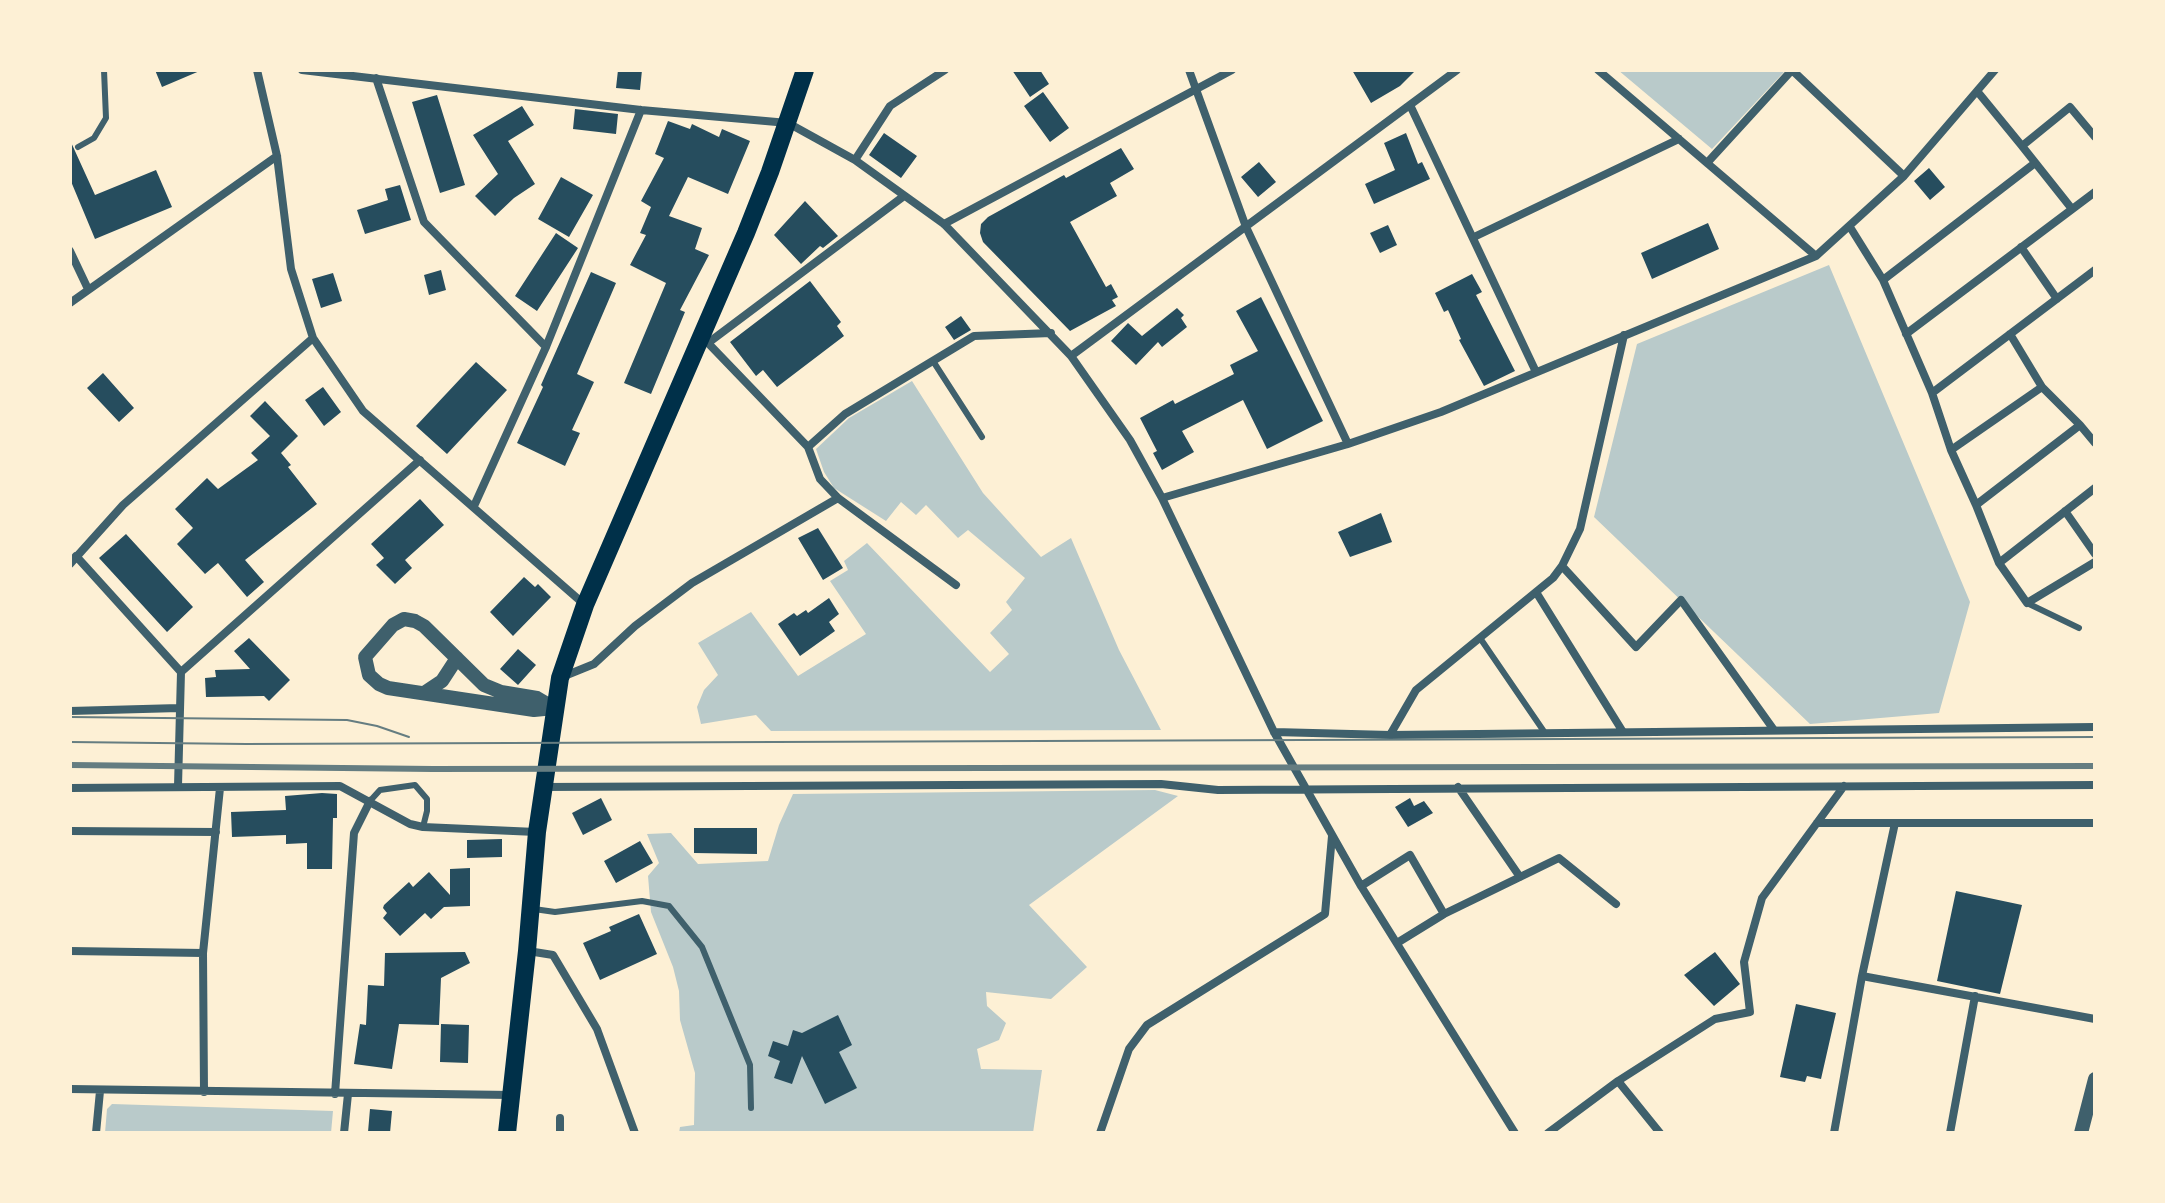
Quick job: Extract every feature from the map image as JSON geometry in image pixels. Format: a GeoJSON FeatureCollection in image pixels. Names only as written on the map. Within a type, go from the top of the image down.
{"type":"FeatureCollection","features":[{"type":"Feature","properties":{"kind":"main road"},"geometry":{"type":"LineString","coordinates":[[507,1133],[537,832],[560,678],[585,605],[704,341],[788,123],[805,70]]}},
{"type":"Feature","properties":{"kind":"street"},"geometry":{"type":"LineString","coordinates":[[257,70],[277,156],[291,269],[313,338],[363,411],[585,605]]}},
{"type":"Feature","properties":{"kind":"street"},"geometry":{"type":"LineString","coordinates":[[302,70],[641,110],[788,123],[855,160],[944,224],[1071,356],[1130,440],[1162,498],[1274,732],[1305,788],[1361,886],[1515,1133]]}},
{"type":"Feature","properties":{"kind":"street"},"geometry":{"type":"LineString","coordinates":[[855,160],[890,106],[945,70]]}},
{"type":"Feature","properties":{"kind":"street"},"geometry":{"type":"LineString","coordinates":[[1189,70],[1246,227],[1348,444]]}},
{"type":"Feature","properties":{"kind":"street"},"geometry":{"type":"LineString","coordinates":[[944,224],[1232,70]]}},
{"type":"Feature","properties":{"kind":"street"},"geometry":{"type":"LineString","coordinates":[[1071,356],[1457,70]]}},
{"type":"Feature","properties":{"kind":"street"},"geometry":{"type":"LineString","coordinates":[[1598,70],[1816,256]]}},
{"type":"Feature","properties":{"kind":"street"},"geometry":{"type":"LineString","coordinates":[[1707,163],[1792,70],[1904,176]]}},
{"type":"Feature","properties":{"kind":"street"},"geometry":{"type":"LineString","coordinates":[[1162,498],[1348,444],[1441,412],[1816,256],[1904,176],[1995,70]]}},
{"type":"Feature","properties":{"kind":"street"},"geometry":{"type":"LineString","coordinates":[[376,78],[424,222],[546,347]]}},
{"type":"Feature","properties":{"kind":"street"},"geometry":{"type":"LineString","coordinates":[[1977,91],[2072,209]]}},
{"type":"Feature","properties":{"kind":"street"},"geometry":{"type":"LineString","coordinates":[[1410,105],[1536,372]]}},
{"type":"Feature","properties":{"kind":"street"},"geometry":{"type":"LineString","coordinates":[[2022,146],[2070,107],[2095,137]]}},
{"type":"Feature","properties":{"kind":"street"},"geometry":{"type":"LineString","coordinates":[[474,506],[546,347],[641,110]]}},
{"type":"Feature","properties":{"kind":"street"},"geometry":{"type":"LineString","coordinates":[[1474,237],[1679,139]]}},
{"type":"Feature","properties":{"kind":"street"},"geometry":{"type":"LineString","coordinates":[[70,303],[277,156]]}},
{"type":"Feature","properties":{"kind":"street"},"geometry":{"type":"LineString","coordinates":[[1883,280],[2035,163]]}},
{"type":"Feature","properties":{"kind":"street"},"geometry":{"type":"LineString","coordinates":[[1906,334],[2095,192]]}},
{"type":"Feature","properties":{"kind":"street"},"geometry":{"type":"LineString","coordinates":[[904,196],[704,341],[808,447],[820,479],[838,498],[956,585]]}},
{"type":"Feature","properties":{"kind":"street"},"geometry":{"type":"LineString","coordinates":[[1850,227],[1883,280],[1932,393],[1951,450],[1999,563],[2027,603],[2095,562]]}},
{"type":"Feature","properties":{"kind":"street"},"geometry":{"type":"LineString","coordinates":[[2021,247],[2057,299]]}},
{"type":"Feature","properties":{"kind":"street"},"geometry":{"type":"LineString","coordinates":[[70,251],[88,289]]}},
{"type":"Feature","properties":{"kind":"street"},"geometry":{"type":"LineString","coordinates":[[1932,393],[2095,270]]}},
{"type":"Feature","properties":{"kind":"street"},"geometry":{"type":"LineString","coordinates":[[808,447],[845,414],[974,336],[1051,333]]}},
{"type":"Feature","properties":{"kind":"street"},"geometry":{"type":"LineString","coordinates":[[2010,334],[2042,387],[2095,443]]}},
{"type":"Feature","properties":{"kind":"street"},"geometry":{"type":"LineString","coordinates":[[1390,735],[1416,690],[1553,578],[1562,566],[1580,529],[1624,335]]}},
{"type":"Feature","properties":{"kind":"street"},"geometry":{"type":"LineString","coordinates":[[181,672],[73,560],[123,505],[313,338]]}},
{"type":"Feature","properties":{"kind":"street"},"geometry":{"type":"LineString","coordinates":[[1951,450],[2042,387]]}},
{"type":"Feature","properties":{"kind":"street"},"geometry":{"type":"LineString","coordinates":[[1976,505],[2080,425]]}},
{"type":"Feature","properties":{"kind":"street"},"geometry":{"type":"LineString","coordinates":[[178,786],[181,672],[420,460]]}},
{"type":"Feature","properties":{"kind":"street"},"geometry":{"type":"LineString","coordinates":[[1999,563],[2095,488]]}},
{"type":"Feature","properties":{"kind":"street"},"geometry":{"type":"LineString","coordinates":[[560,678],[594,664],[635,626],[692,583],[838,498]]}},
{"type":"Feature","properties":{"kind":"street"},"geometry":{"type":"LineString","coordinates":[[2065,511],[2095,554]]}},
{"type":"Feature","properties":{"kind":"street"},"geometry":{"type":"LineString","coordinates":[[1562,566],[1636,647],[1681,600],[1774,730]]}},
{"type":"Feature","properties":{"kind":"street"},"geometry":{"type":"LineString","coordinates":[[1536,592],[1623,732]]}},
{"type":"Feature","properties":{"kind":"street"},"geometry":{"type":"LineString","coordinates":[[404,619],[415,621],[493,689],[537,698],[554,708],[534,710],[388,688],[369,675],[365,657],[393,625],[404,619]]}},
{"type":"Feature","properties":{"kind":"street"},"geometry":{"type":"LineString","coordinates":[[424,693],[442,681],[457,658]]}},
{"type":"Feature","properties":{"kind":"street"},"geometry":{"type":"LineString","coordinates":[[70,711],[179,708]]}},
{"type":"Feature","properties":{"kind":"street"},"geometry":{"type":"LineString","coordinates":[[1274,732],[1390,735],[2095,727]]}},
{"type":"Feature","properties":{"kind":"street"},"geometry":{"type":"LineString","coordinates":[[543,787],[1161,784],[1218,790],[2095,785]]}},
{"type":"Feature","properties":{"kind":"street"},"geometry":{"type":"LineString","coordinates":[[70,788],[340,786],[410,824],[537,832]]}},
{"type":"Feature","properties":{"kind":"street"},"geometry":{"type":"LineString","coordinates":[[1548,1133],[1618,1081],[1715,1019],[1750,1012],[1744,962],[1762,898],[1844,786]]}},
{"type":"Feature","properties":{"kind":"street"},"geometry":{"type":"LineString","coordinates":[[1458,787],[1520,877]]}},
{"type":"Feature","properties":{"kind":"street"},"geometry":{"type":"LineString","coordinates":[[204,1092],[203,953],[220,788]]}},
{"type":"Feature","properties":{"kind":"street"},"geometry":{"type":"LineString","coordinates":[[335,1094],[354,833],[370,801]]}},
{"type":"Feature","properties":{"kind":"street"},"geometry":{"type":"LineString","coordinates":[[1817,823],[2095,823]]}},
{"type":"Feature","properties":{"kind":"street"},"geometry":{"type":"LineString","coordinates":[[1834,1133],[1862,976],[1895,823]]}},
{"type":"Feature","properties":{"kind":"street"},"geometry":{"type":"LineString","coordinates":[[70,831],[216,832]]}},
{"type":"Feature","properties":{"kind":"street"},"geometry":{"type":"LineString","coordinates":[[1100,1133],[1129,1049],[1147,1025],[1325,914],[1333,836]]}},
{"type":"Feature","properties":{"kind":"street"},"geometry":{"type":"LineString","coordinates":[[1361,886],[1410,855],[1444,914]]}},
{"type":"Feature","properties":{"kind":"street"},"geometry":{"type":"LineString","coordinates":[[1397,943],[1444,914],[1559,858],[1616,904]]}},
{"type":"Feature","properties":{"kind":"street"},"geometry":{"type":"LineString","coordinates":[[70,951],[203,953]]}},
{"type":"Feature","properties":{"kind":"street"},"geometry":{"type":"LineString","coordinates":[[527,951],[553,955],[597,1029],[635,1133]]}},
{"type":"Feature","properties":{"kind":"street"},"geometry":{"type":"LineString","coordinates":[[1862,976],[2095,1019]]}},
{"type":"Feature","properties":{"kind":"street"},"geometry":{"type":"LineString","coordinates":[[1950,1133],[1975,996]]}},
{"type":"Feature","properties":{"kind":"street"},"geometry":{"type":"LineString","coordinates":[[2081,1133],[2095,1079]]}},
{"type":"Feature","properties":{"kind":"street"},"geometry":{"type":"LineString","coordinates":[[1618,1081],[1660,1133]]}},
{"type":"Feature","properties":{"kind":"street"},"geometry":{"type":"LineString","coordinates":[[70,1089],[511,1095]]}},
{"type":"Feature","properties":{"kind":"street"},"geometry":{"type":"LineString","coordinates":[[96,1133],[100,1091]]}},
{"type":"Feature","properties":{"kind":"street"},"geometry":{"type":"LineString","coordinates":[[344,1133],[348,1094]]}},
{"type":"Feature","properties":{"kind":"street"},"geometry":{"type":"LineString","coordinates":[[560,1118],[560,1133]]}},
{"type":"Feature","properties":{"kind":"lane"},"geometry":{"type":"LineString","coordinates":[[78,147],[94,138],[106,118],[104,70]]}},
{"type":"Feature","properties":{"kind":"lane"},"geometry":{"type":"LineString","coordinates":[[933,361],[982,437]]}},
{"type":"Feature","properties":{"kind":"lane"},"geometry":{"type":"LineString","coordinates":[[2027,603],[2079,628]]}},
{"type":"Feature","properties":{"kind":"lane"},"geometry":{"type":"LineString","coordinates":[[1480,638],[1545,733]]}},
{"type":"Feature","properties":{"kind":"lane"},"geometry":{"type":"LineString","coordinates":[[370,801],[380,790],[415,785],[427,799],[423,827]]}},
{"type":"Feature","properties":{"kind":"lane"},"geometry":{"type":"LineString","coordinates":[[531,909],[555,912],[642,901],[669,906],[702,947],[750,1065],[751,1108]]}},
{"type":"Feature","properties":{"kind":"shaded area"},"geometry":{"type":"Polygon","coordinates":[[[1618,70],[1782,70],[1784,72],[1712,149],[1618,70]]]}},
{"type":"Feature","properties":{"kind":"shaded area"},"geometry":{"type":"Polygon","coordinates":[[[1829,265],[1970,602],[1939,713],[1810,724],[1594,517],[1637,344],[1829,265]]]}},
{"type":"Feature","properties":{"kind":"shaded area"},"geometry":{"type":"Polygon","coordinates":[[[912,381],[983,493],[1041,557],[1071,538],[1119,650],[1161,730],[771,731],[756,715],[701,724],[697,707],[704,690],[718,675],[698,643],[751,612],[798,676],[866,634],[830,581],[848,570],[844,561],[867,543],[990,672],[1009,654],[990,633],[1012,610],[1006,602],[1025,578],[968,530],[958,538],[926,505],[916,515],[901,502],[886,521],[834,488],[824,472],[816,449],[849,418],[912,381]]]}},
{"type":"Feature","properties":{"kind":"shaded area"},"geometry":{"type":"Polygon","coordinates":[[[1155,790],[1178,796],[1029,905],[1087,967],[1051,999],[986,992],[987,1006],[1006,1023],[999,1040],[977,1049],[981,1069],[1042,1070],[1033,1133],[679,1133],[680,1127],[694,1125],[695,1073],[680,1020],[679,991],[673,967],[651,912],[648,876],[659,863],[647,834],[671,833],[698,864],[768,861],[793,794],[1155,790]]]}},
{"type":"Feature","properties":{"kind":"shaded area"},"geometry":{"type":"Polygon","coordinates":[[[112,1104],[333,1111],[331,1133],[105,1133],[107,1109],[112,1104]]]}},
{"type":"Feature","properties":{"kind":"building"},"geometry":{"type":"Polygon","coordinates":[[[155,70],[202,70],[162,87],[155,70]]]}},
{"type":"Feature","properties":{"kind":"building"},"geometry":{"type":"Polygon","coordinates":[[[618,70],[642,70],[640,90],[616,88],[618,70]]]}},
{"type":"Feature","properties":{"kind":"building"},"geometry":{"type":"Polygon","coordinates":[[[1012,70],[1040,70],[1049,84],[1030,97],[1012,70]]]}},
{"type":"Feature","properties":{"kind":"building"},"geometry":{"type":"Polygon","coordinates":[[[1352,70],[1416,70],[1400,86],[1371,103],[1352,70]]]}},
{"type":"Feature","properties":{"kind":"building"},"geometry":{"type":"Polygon","coordinates":[[[1043,92],[1069,128],[1050,142],[1024,106],[1043,92]]]}},
{"type":"Feature","properties":{"kind":"building"},"geometry":{"type":"Polygon","coordinates":[[[437,95],[465,185],[440,193],[412,102],[437,95]]]}},
{"type":"Feature","properties":{"kind":"building"},"geometry":{"type":"Polygon","coordinates":[[[522,106],[534,125],[508,141],[535,184],[495,216],[475,196],[498,174],[473,135],[522,106]]]}},
{"type":"Feature","properties":{"kind":"building"},"geometry":{"type":"Polygon","coordinates":[[[575,109],[618,114],[616,134],[573,129],[575,109]]]}},
{"type":"Feature","properties":{"kind":"building"},"geometry":{"type":"Polygon","coordinates":[[[668,121],[690,129],[692,124],[719,137],[722,129],[750,141],[728,194],[688,177],[669,216],[702,228],[695,249],[709,255],[680,310],[685,312],[651,394],[624,383],[666,283],[630,265],[646,235],[640,233],[651,207],[641,201],[664,158],[655,154],[668,121]]]}},
{"type":"Feature","properties":{"kind":"building"},"geometry":{"type":"Polygon","coordinates":[[[884,133],[917,156],[901,178],[869,155],[884,133]]]}},
{"type":"Feature","properties":{"kind":"building"},"geometry":{"type":"Polygon","coordinates":[[[1406,133],[1418,164],[1422,162],[1430,179],[1374,204],[1365,184],[1395,170],[1384,143],[1406,133]]]}},
{"type":"Feature","properties":{"kind":"building"},"geometry":{"type":"Polygon","coordinates":[[[70,140],[95,195],[156,170],[172,207],[95,239],[70,179],[70,140]]]}},
{"type":"Feature","properties":{"kind":"building"},"geometry":{"type":"Polygon","coordinates":[[[1121,148],[1134,169],[1110,183],[1117,196],[1070,222],[1106,287],[1111,284],[1118,297],[1112,300],[1116,306],[1070,331],[983,242],[981,224],[988,217],[1064,175],[1066,178],[1121,148]]]}},
{"type":"Feature","properties":{"kind":"building"},"geometry":{"type":"Polygon","coordinates":[[[1259,162],[1276,182],[1258,197],[1241,177],[1259,162]]]}},
{"type":"Feature","properties":{"kind":"building"},"geometry":{"type":"Polygon","coordinates":[[[1929,168],[1945,187],[1930,200],[1914,181],[1929,168]]]}},
{"type":"Feature","properties":{"kind":"building"},"geometry":{"type":"Polygon","coordinates":[[[561,177],[593,195],[569,237],[538,219],[561,177]]]}},
{"type":"Feature","properties":{"kind":"building"},"geometry":{"type":"Polygon","coordinates":[[[400,185],[411,220],[365,234],[357,210],[388,200],[385,189],[400,185]]]}},
{"type":"Feature","properties":{"kind":"building"},"geometry":{"type":"Polygon","coordinates":[[[805,201],[838,236],[823,248],[820,246],[801,264],[774,235],[805,201]]]}},
{"type":"Feature","properties":{"kind":"building"},"geometry":{"type":"Polygon","coordinates":[[[1708,223],[1719,249],[1652,279],[1641,253],[1708,223]]]}},
{"type":"Feature","properties":{"kind":"building"},"geometry":{"type":"Polygon","coordinates":[[[1388,225],[1397,245],[1380,253],[1370,233],[1388,225]]]}},
{"type":"Feature","properties":{"kind":"building"},"geometry":{"type":"Polygon","coordinates":[[[556,233],[578,248],[537,311],[515,296],[556,233]]]}},
{"type":"Feature","properties":{"kind":"building"},"geometry":{"type":"Polygon","coordinates":[[[441,270],[446,290],[429,295],[424,275],[441,270]]]}},
{"type":"Feature","properties":{"kind":"building"},"geometry":{"type":"Polygon","coordinates":[[[591,272],[616,283],[577,374],[594,382],[572,430],[580,433],[565,466],[517,443],[591,272]]]}},
{"type":"Feature","properties":{"kind":"building"},"geometry":{"type":"Polygon","coordinates":[[[333,273],[342,301],[321,308],[312,279],[333,273]]]}},
{"type":"Feature","properties":{"kind":"building"},"geometry":{"type":"Polygon","coordinates":[[[1472,274],[1482,292],[1476,295],[1515,371],[1484,386],[1459,340],[1448,310],[1444,312],[1435,293],[1472,274]]]}},
{"type":"Feature","properties":{"kind":"building"},"geometry":{"type":"Polygon","coordinates":[[[810,281],[841,322],[837,326],[844,336],[777,387],[763,370],[756,376],[730,342],[810,281]]]}},
{"type":"Feature","properties":{"kind":"building"},"geometry":{"type":"Polygon","coordinates":[[[1261,297],[1323,421],[1267,449],[1243,400],[1182,431],[1194,452],[1162,470],[1153,453],[1157,451],[1140,418],[1234,374],[1230,365],[1258,351],[1236,311],[1261,297]]]}},
{"type":"Feature","properties":{"kind":"building"},"geometry":{"type":"Polygon","coordinates":[[[1177,308],[1184,315],[1181,318],[1187,327],[1162,347],[1158,342],[1136,365],[1111,341],[1128,323],[1142,336],[1177,308]]]}},
{"type":"Feature","properties":{"kind":"building"},"geometry":{"type":"Polygon","coordinates":[[[961,316],[971,330],[954,340],[945,327],[961,316]]]}},
{"type":"Feature","properties":{"kind":"building"},"geometry":{"type":"Polygon","coordinates":[[[476,362],[507,390],[447,454],[416,426],[476,362]]]}},
{"type":"Feature","properties":{"kind":"building"},"geometry":{"type":"Polygon","coordinates":[[[103,373],[134,408],[119,422],[87,388],[103,373]]]}},
{"type":"Feature","properties":{"kind":"building"},"geometry":{"type":"Polygon","coordinates":[[[323,387],[341,412],[324,426],[305,400],[323,387]]]}},
{"type":"Feature","properties":{"kind":"building"},"geometry":{"type":"Polygon","coordinates":[[[265,401],[298,436],[281,453],[317,504],[245,560],[264,582],[247,597],[218,563],[205,574],[177,544],[193,528],[175,509],[207,478],[218,489],[258,460],[251,453],[270,436],[250,416],[265,401]]]}},
{"type":"Feature","properties":{"kind":"building"},"geometry":{"type":"Polygon","coordinates":[[[420,499],[444,525],[405,560],[412,568],[395,584],[376,565],[384,558],[371,544],[420,499]]]}},
{"type":"Feature","properties":{"kind":"building"},"geometry":{"type":"Polygon","coordinates":[[[1381,513],[1392,542],[1350,557],[1338,532],[1381,513]]]}},
{"type":"Feature","properties":{"kind":"building"},"geometry":{"type":"Polygon","coordinates":[[[818,528],[843,568],[823,580],[798,538],[818,528]]]}},
{"type":"Feature","properties":{"kind":"building"},"geometry":{"type":"Polygon","coordinates":[[[126,534],[193,607],[167,632],[99,558],[126,534]]]}},
{"type":"Feature","properties":{"kind":"building"},"geometry":{"type":"Polygon","coordinates":[[[524,577],[535,587],[538,584],[551,597],[513,636],[490,612],[524,577]]]}},
{"type":"Feature","properties":{"kind":"building"},"geometry":{"type":"Polygon","coordinates":[[[829,598],[839,614],[829,622],[835,631],[800,656],[778,624],[794,613],[797,616],[806,610],[808,613],[829,598]]]}},
{"type":"Feature","properties":{"kind":"building"},"geometry":{"type":"Polygon","coordinates":[[[249,638],[290,680],[269,701],[264,696],[206,697],[205,678],[216,677],[215,670],[250,669],[234,651],[249,638]]]}},
{"type":"Feature","properties":{"kind":"building"},"geometry":{"type":"Polygon","coordinates":[[[518,649],[536,665],[518,685],[500,669],[518,649]]]}},
{"type":"Feature","properties":{"kind":"building"},"geometry":{"type":"Polygon","coordinates":[[[337,794],[332,869],[307,869],[307,843],[286,844],[286,835],[232,837],[231,812],[286,810],[285,796],[337,794]]]}},
{"type":"Feature","properties":{"kind":"building"},"geometry":{"type":"Polygon","coordinates":[[[601,798],[612,820],[583,835],[572,813],[601,798]]]}},
{"type":"Feature","properties":{"kind":"building"},"geometry":{"type":"Polygon","coordinates":[[[1410,798],[1414,806],[1424,801],[1433,813],[1408,827],[1395,807],[1410,798]]]}},
{"type":"Feature","properties":{"kind":"building"},"geometry":{"type":"Polygon","coordinates":[[[694,828],[757,828],[757,854],[694,853],[694,828]]]}},
{"type":"Feature","properties":{"kind":"building"},"geometry":{"type":"Polygon","coordinates":[[[502,839],[502,857],[467,858],[467,840],[502,839]]]}},
{"type":"Feature","properties":{"kind":"building"},"geometry":{"type":"Polygon","coordinates":[[[640,841],[653,863],[616,883],[604,861],[640,841]]]}},
{"type":"Feature","properties":{"kind":"building"},"geometry":{"type":"Polygon","coordinates":[[[470,868],[470,906],[444,907],[431,919],[425,913],[400,936],[383,918],[387,913],[384,905],[409,882],[413,887],[429,872],[450,895],[450,869],[470,868]]]}},
{"type":"Feature","properties":{"kind":"building"},"geometry":{"type":"Polygon","coordinates":[[[1956,891],[2022,905],[2000,994],[1937,981],[1956,891]]]}},
{"type":"Feature","properties":{"kind":"building"},"geometry":{"type":"Polygon","coordinates":[[[639,914],[657,954],[600,980],[583,943],[639,914]]]}},
{"type":"Feature","properties":{"kind":"building"},"geometry":{"type":"Polygon","coordinates":[[[465,952],[470,963],[441,978],[439,1025],[399,1024],[392,1069],[354,1064],[360,1024],[366,1025],[368,985],[384,986],[385,953],[465,952]]]}},
{"type":"Feature","properties":{"kind":"building"},"geometry":{"type":"Polygon","coordinates":[[[1715,952],[1740,984],[1714,1006],[1684,975],[1715,952]]]}},
{"type":"Feature","properties":{"kind":"building"},"geometry":{"type":"Polygon","coordinates":[[[1796,1004],[1836,1013],[1821,1079],[1807,1076],[1805,1082],[1780,1077],[1796,1004]]]}},
{"type":"Feature","properties":{"kind":"building"},"geometry":{"type":"Polygon","coordinates":[[[838,1015],[852,1045],[839,1052],[857,1088],[825,1104],[802,1056],[792,1084],[774,1078],[780,1061],[768,1056],[773,1041],[788,1046],[793,1030],[802,1033],[838,1015]]]}},
{"type":"Feature","properties":{"kind":"building"},"geometry":{"type":"Polygon","coordinates":[[[441,1024],[469,1025],[468,1063],[440,1062],[441,1024]]]}},
{"type":"Feature","properties":{"kind":"building"},"geometry":{"type":"Polygon","coordinates":[[[370,1109],[392,1111],[390,1133],[368,1132],[370,1109]]]}},
{"type":"Feature","properties":{"kind":"tram line"},"geometry":{"type":"LineString","coordinates":[[70,717],[347,720],[409,737]]}},
{"type":"Feature","properties":{"kind":"tram line"},"geometry":{"type":"LineString","coordinates":[[70,742],[246,744],[2095,737]]}},
{"type":"Feature","properties":{"kind":"railway"},"geometry":{"type":"LineString","coordinates":[[70,765],[433,769],[2095,766]]}}]}
